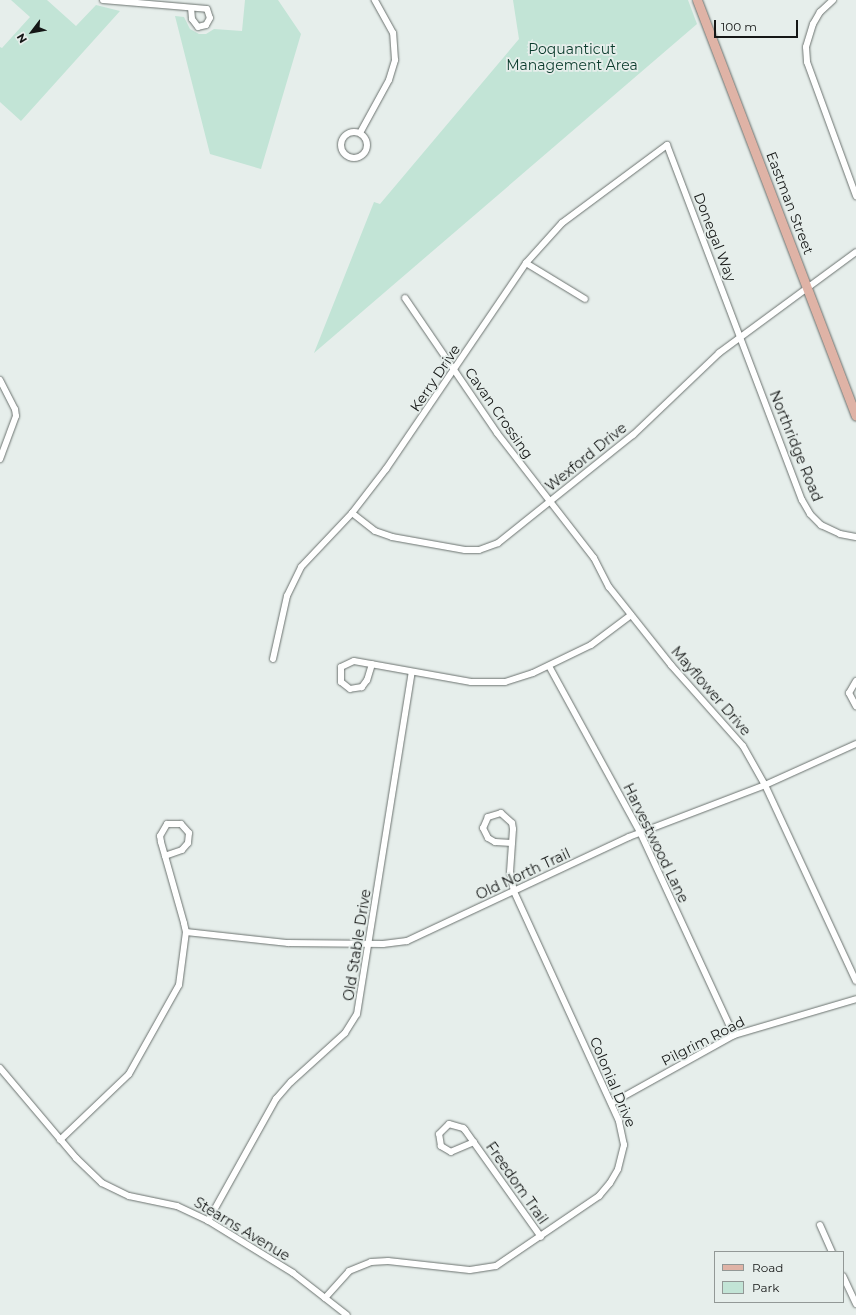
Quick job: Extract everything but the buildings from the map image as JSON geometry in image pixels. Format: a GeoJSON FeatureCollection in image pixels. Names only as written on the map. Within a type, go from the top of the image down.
{"type":"FeatureCollection","features":[{"type":"Feature","properties":{"kind":"main road","name":"Eastman Street"},"geometry":{"type":"LineString","coordinates":[[697,0],[856,416]]}},
{"type":"Feature","properties":{"kind":"street"},"geometry":{"type":"LineString","coordinates":[[103,0],[191,8]]}},
{"type":"Feature","properties":{"kind":"street"},"geometry":{"type":"LineString","coordinates":[[360,133],[390,80],[396,60],[393,33],[375,0]]}},
{"type":"Feature","properties":{"kind":"street"},"geometry":{"type":"LineString","coordinates":[[833,0],[820,12],[813,24],[806,47],[806,62],[856,196]]}},
{"type":"Feature","properties":{"kind":"street"},"geometry":{"type":"LineString","coordinates":[[352,132],[360,133],[366,140],[367,148],[358,158],[350,158],[341,148],[342,140],[352,132]]}},
{"type":"Feature","properties":{"kind":"street","name":"Kerry Drive"},"geometry":{"type":"LineString","coordinates":[[272,659],[283,609],[296,576],[310,555],[352,512],[386,470],[526,263],[562,223],[666,145]]}},
{"type":"Feature","properties":{"kind":"street","name":"Donegal Way"},"geometry":{"type":"LineString","coordinates":[[666,145],[740,337]]}},
{"type":"Feature","properties":{"kind":"street","name":"Wexford Drive"},"geometry":{"type":"LineString","coordinates":[[352,512],[380,533],[450,549],[473,550],[504,539],[633,435],[694,376],[740,337],[808,289],[856,252]]}},
{"type":"Feature","properties":{"kind":"street"},"geometry":{"type":"LineString","coordinates":[[526,263],[585,299]]}},
{"type":"Feature","properties":{"kind":"street","name":"Cavan Crossing"},"geometry":{"type":"LineString","coordinates":[[405,298],[454,371],[549,502]]}},
{"type":"Feature","properties":{"kind":"street","name":"Northridge Road"},"geometry":{"type":"LineString","coordinates":[[740,337],[806,508],[828,529],[856,537]]}},
{"type":"Feature","properties":{"kind":"street"},"geometry":{"type":"LineString","coordinates":[[0,380],[15,409],[16,416],[0,459]]}},
{"type":"Feature","properties":{"kind":"street","name":"Mayflower Drive"},"geometry":{"type":"LineString","coordinates":[[549,502],[590,553],[606,582],[631,615],[671,665],[735,735],[765,785],[856,981]]}},
{"type":"Feature","properties":{"kind":"street"},"geometry":{"type":"LineString","coordinates":[[372,664],[367,680],[362,687],[350,689],[341,682],[340,673],[345,663],[354,661],[372,664],[412,672],[475,682],[496,683],[524,677],[549,666],[595,642],[631,615]]}},
{"type":"Feature","properties":{"kind":"street","name":"Harvestwood Lane"},"geometry":{"type":"LineString","coordinates":[[549,666],[640,832],[734,1035]]}},
{"type":"Feature","properties":{"kind":"street","name":"Old Stable Drive"},"geometry":{"type":"LineString","coordinates":[[208,1221],[276,1099],[352,1025],[360,1008],[412,672]]}},
{"type":"Feature","properties":{"kind":"street"},"geometry":{"type":"LineString","coordinates":[[856,681],[849,693],[856,706]]}},
{"type":"Feature","properties":{"kind":"street","name":"Old North Trail"},"geometry":{"type":"LineString","coordinates":[[186,932],[277,943],[392,944],[411,940],[640,832],[765,785],[856,744]]}},
{"type":"Feature","properties":{"kind":"street","name":"Colonial Drive"},"geometry":{"type":"LineString","coordinates":[[325,1298],[342,1277],[364,1264],[388,1261],[463,1270],[483,1269],[502,1263],[599,1196],[616,1174],[622,1158],[624,1139],[612,1103],[514,892],[510,872],[512,843],[513,826],[509,818],[498,813],[490,815],[484,825],[486,836],[495,842],[512,843]]}},
{"type":"Feature","properties":{"kind":"street"},"geometry":{"type":"LineString","coordinates":[[60,1140],[125,1079],[141,1056],[179,985],[186,932],[160,839],[161,830],[170,823],[181,824],[189,833],[188,843],[182,850],[165,856]]}},
{"type":"Feature","properties":{"kind":"street","name":"Pilgrim Road"},"geometry":{"type":"LineString","coordinates":[[612,1103],[734,1035],[856,999]]}},
{"type":"Feature","properties":{"kind":"street","name":"Stearns Avenue"},"geometry":{"type":"LineString","coordinates":[[0,1068],[60,1140],[90,1173],[112,1189],[139,1199],[177,1206],[208,1221],[263,1253],[347,1315]]}},
{"type":"Feature","properties":{"kind":"street","name":"Freedom Trail"},"geometry":{"type":"LineString","coordinates":[[474,1142],[451,1152],[441,1146],[439,1134],[444,1127],[455,1123],[463,1128],[474,1142],[541,1237]]}},
{"type":"Feature","properties":{"kind":"street"},"geometry":{"type":"LineString","coordinates":[[820,1225],[832,1251]]}},
{"type":"Feature","properties":{"kind":"street"},"geometry":{"type":"LineString","coordinates":[[844,1278],[856,1304]]}},
{"type":"Feature","properties":{"kind":"green space"},"geometry":{"type":"Polygon","coordinates":[[[11,0],[47,0],[76,26],[96,5],[120,11],[21,121],[0,102],[0,47],[2,48],[30,17],[11,0]]]}},
{"type":"Feature","properties":{"kind":"green space"},"geometry":{"type":"Polygon","coordinates":[[[245,0],[278,0],[301,34],[261,169],[210,154],[175,16],[184,17],[190,29],[199,34],[206,34],[214,29],[242,31],[245,0]]]}},
{"type":"Feature","properties":{"kind":"green space","name":"Poquanticut Management Area"},"geometry":{"type":"Polygon","coordinates":[[[513,0],[688,0],[697,24],[314,353],[374,202],[380,204],[519,39],[513,0]]]}}]}
